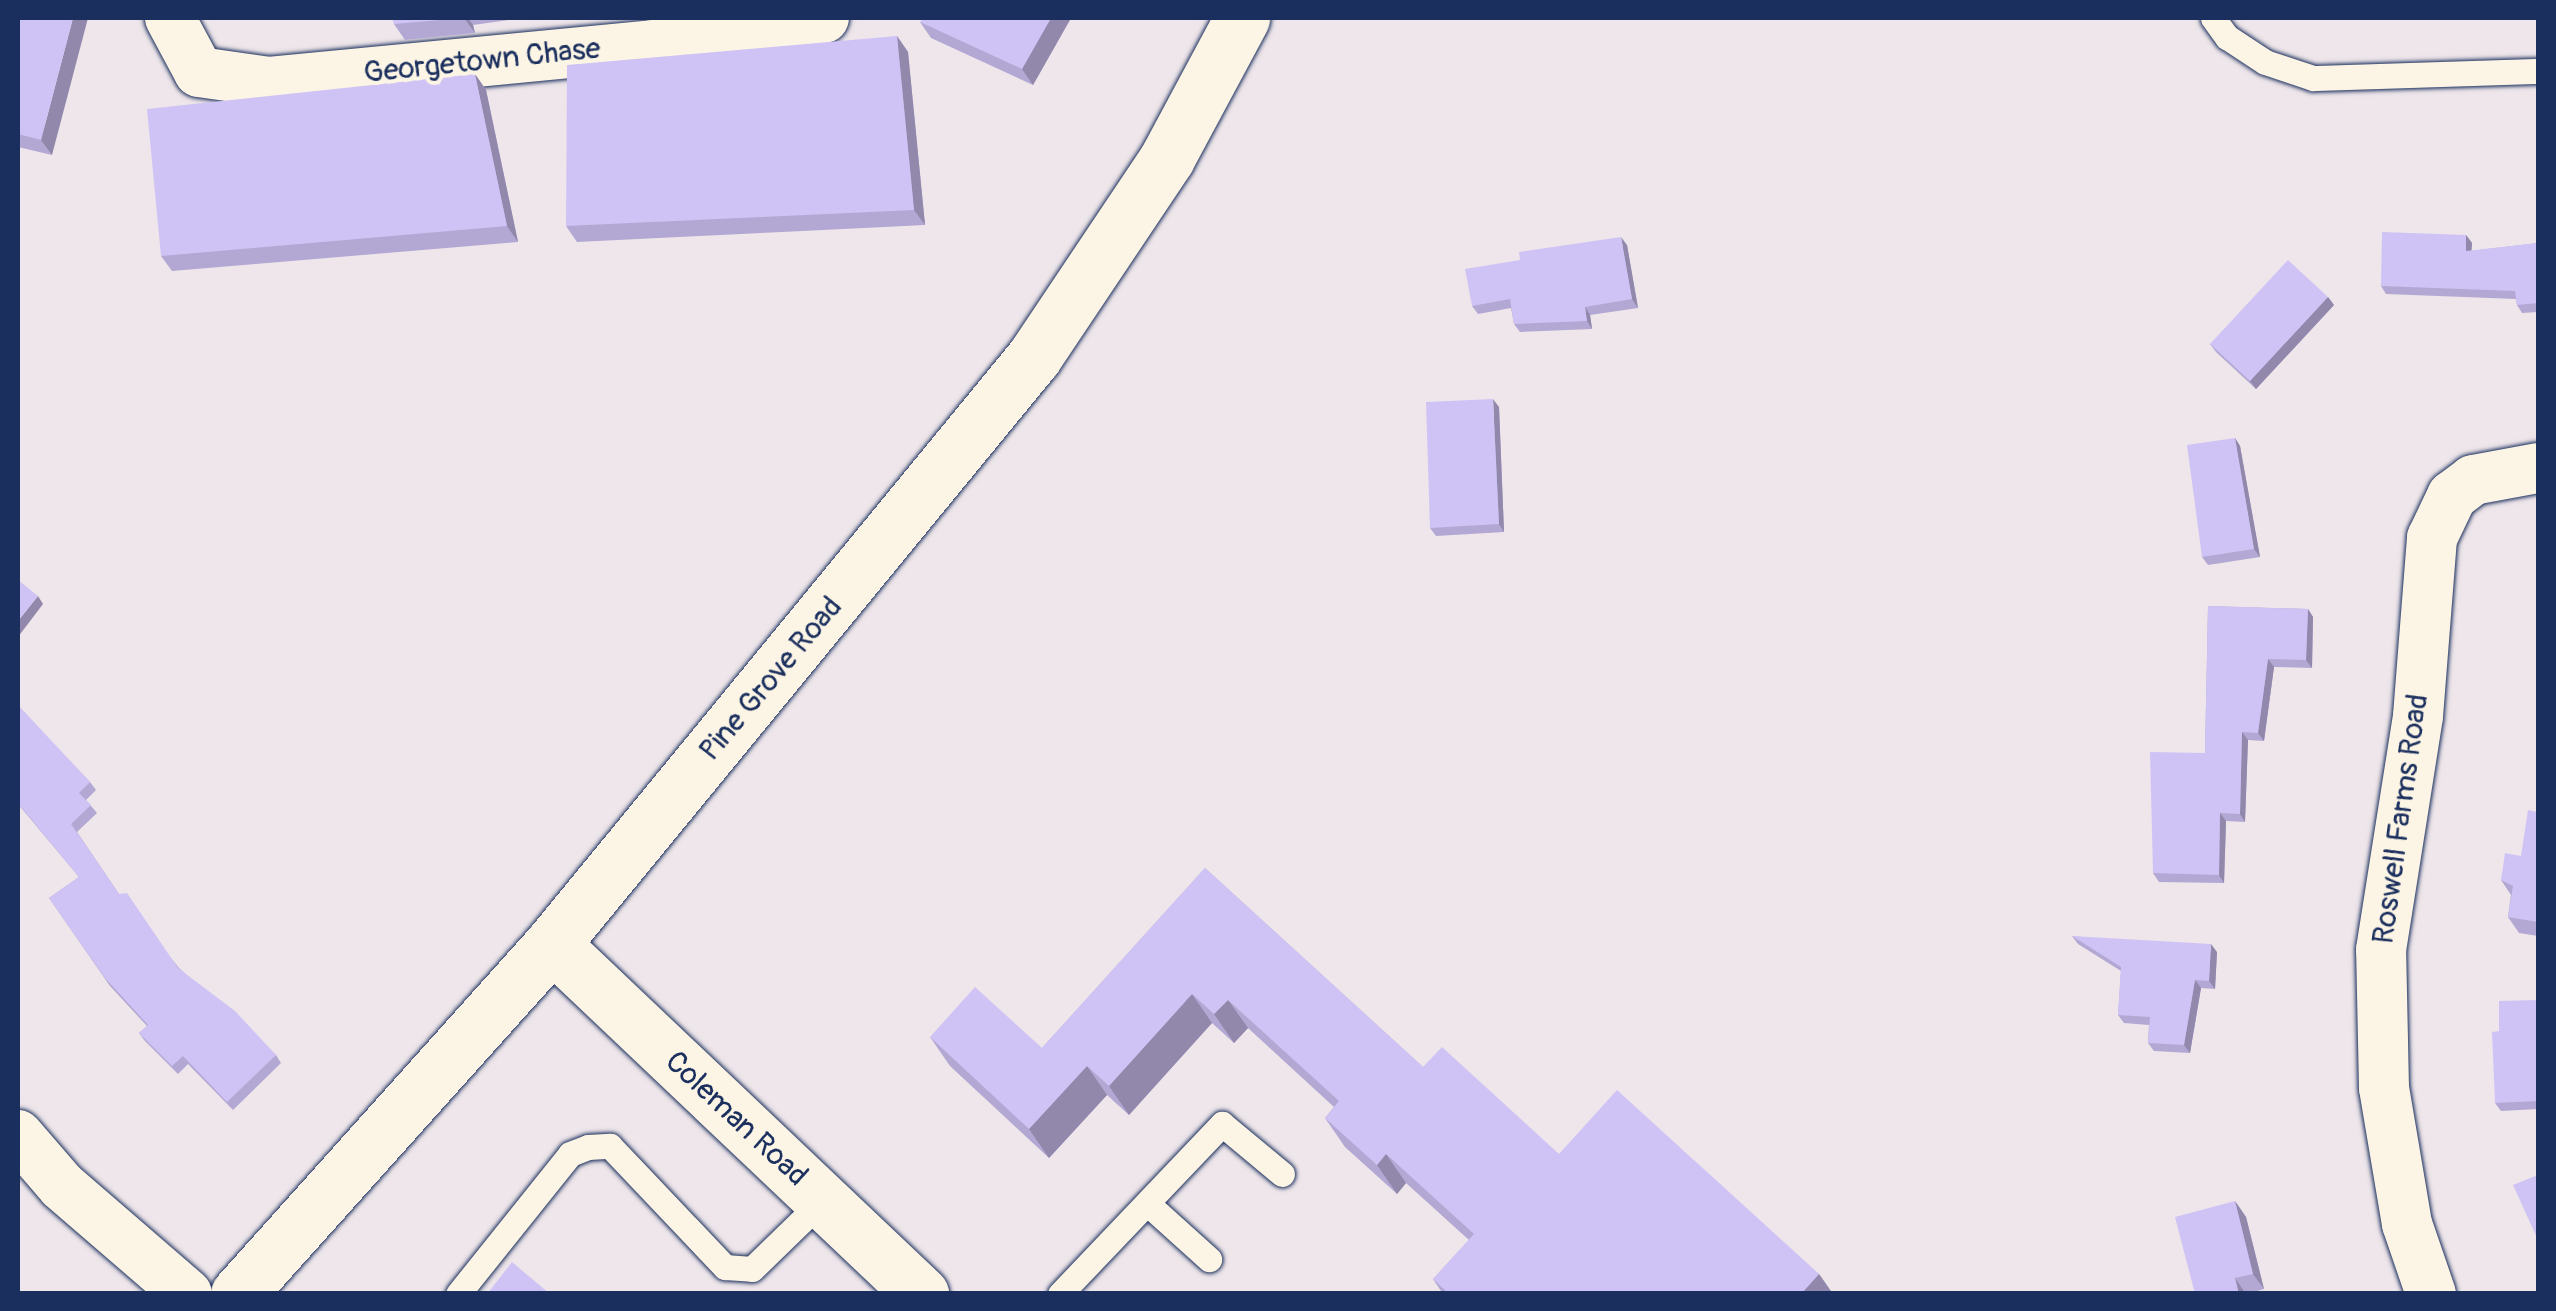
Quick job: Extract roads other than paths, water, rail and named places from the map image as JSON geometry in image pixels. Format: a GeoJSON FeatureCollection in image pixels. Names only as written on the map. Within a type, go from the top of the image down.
{"type":"FeatureCollection","features":[{"type":"Feature","properties":{"kind":"main road","name":"Pine Grove Road"},"geometry":{"type":"LineString","coordinates":[[238,1294],[552,944],[1034,356],[1167,158],[1242,18]]}},
{"type":"Feature","properties":{"kind":"main road","name":"Coleman Road"},"geometry":{"type":"LineString","coordinates":[[552,944],[921,1294]]}},
{"type":"Feature","properties":{"kind":"street","name":"Georgetown Chase"},"geometry":{"type":"LineString","coordinates":[[170,18],[199,72],[269,82],[753,34],[824,18]]}},
{"type":"Feature","properties":{"kind":"street","name":"Roswell Farms Road"},"geometry":{"type":"LineString","coordinates":[[2431,1294],[2407,1224],[2384,1088],[2381,950],[2418,716],[2432,538],[2452,496],[2474,480],[2538,468]]}},
{"type":"Feature","properties":{"kind":"street"},"geometry":{"type":"LineString","coordinates":[[18,1134],[62,1186],[188,1294]]}},
{"type":"Feature","properties":{"kind":"lane"},"geometry":{"type":"LineString","coordinates":[[2213,18],[2227,37],[2265,62],[2313,78],[2538,71]]}},
{"type":"Feature","properties":{"kind":"lane"},"geometry":{"type":"LineString","coordinates":[[1060,1294],[1149,1205],[1222,1124],[1282,1174]]}},
{"type":"Feature","properties":{"kind":"lane"},"geometry":{"type":"LineString","coordinates":[[458,1294],[570,1154],[588,1147],[610,1146],[725,1267],[752,1268],[823,1200]]}},
{"type":"Feature","properties":{"kind":"lane"},"geometry":{"type":"LineString","coordinates":[[1149,1205],[1209,1258]]}}]}
